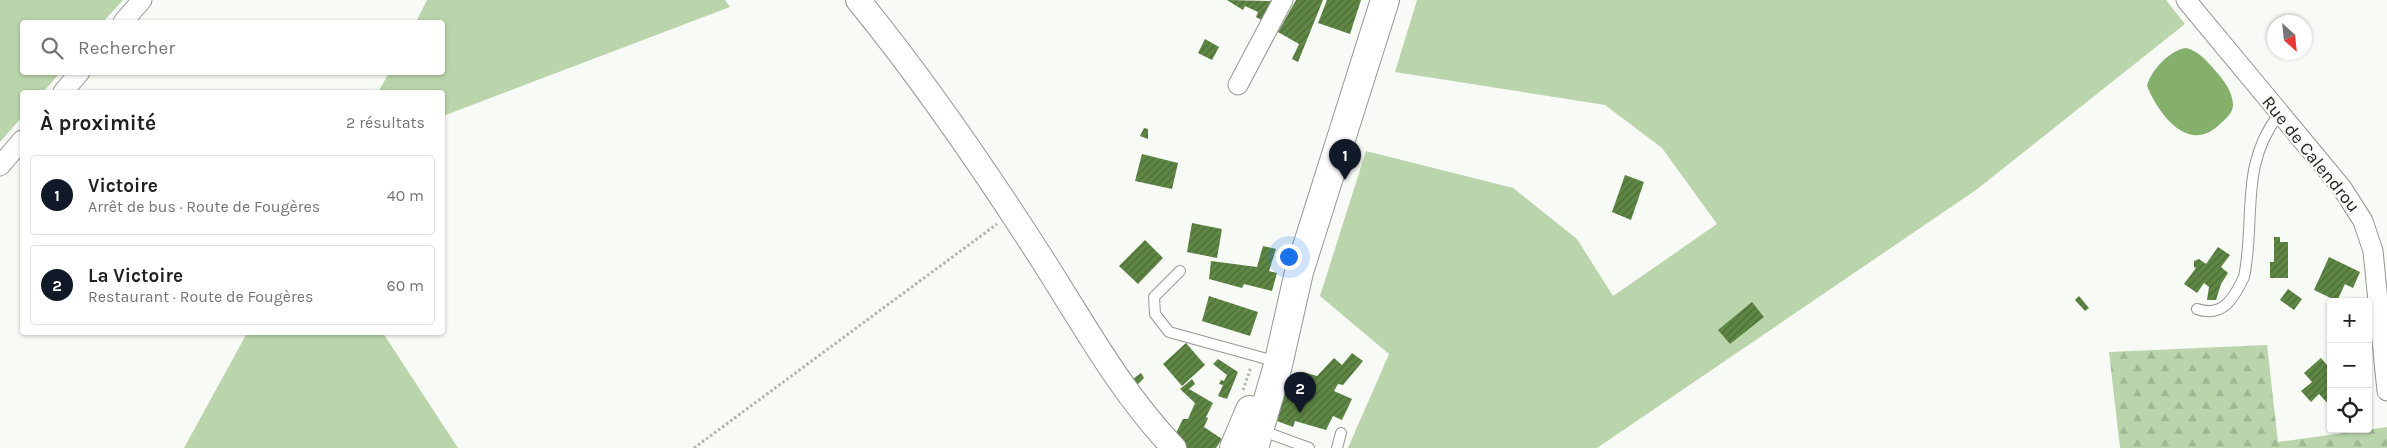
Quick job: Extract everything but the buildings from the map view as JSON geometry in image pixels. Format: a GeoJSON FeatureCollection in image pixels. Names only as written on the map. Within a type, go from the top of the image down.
{"type":"FeatureCollection","features":[{"type":"Feature","properties":{"kind":"main road"},"geometry":{"type":"LineString","coordinates":[[1248,438],[1385,0]]}},
{"type":"Feature","properties":{"kind":"main road"},"geometry":{"type":"LineString","coordinates":[[1248,438],[1267,358],[1293,296]]}},
{"type":"Feature","properties":{"kind":"street"},"geometry":{"type":"LineString","coordinates":[[125,20],[142,0]]}},
{"type":"Feature","properties":{"kind":"street"},"geometry":{"type":"LineString","coordinates":[[858,0],[900,51],[1013,214],[1113,370],[1144,413],[1174,448]]}},
{"type":"Feature","properties":{"kind":"street"},"geometry":{"type":"LineString","coordinates":[[1238,85],[1282,0]]}},
{"type":"Feature","properties":{"kind":"street","name":"Rue de Calendrou"},"geometry":{"type":"LineString","coordinates":[[2186,0],[2346,194],[2363,221],[2373,251],[2387,392]]}},
{"type":"Feature","properties":{"kind":"street"},"geometry":{"type":"LineString","coordinates":[[65,90],[77,75]]}},
{"type":"Feature","properties":{"kind":"street"},"geometry":{"type":"LineString","coordinates":[[0,166],[20,142]]}},
{"type":"Feature","properties":{"kind":"lane"},"geometry":{"type":"LineString","coordinates":[[2197,309],[2213,312],[2221,309],[2238,290],[2244,277],[2252,172],[2261,143],[2279,114]]}},
{"type":"Feature","properties":{"kind":"lane"},"geometry":{"type":"LineString","coordinates":[[1180,271],[1154,297],[1155,314],[1169,332],[1267,358]]}},
{"type":"Feature","properties":{"kind":"lane"},"geometry":{"type":"LineString","coordinates":[[1337,448],[1342,433]]}},
{"type":"Feature","properties":{"kind":"lane"},"geometry":{"type":"LineString","coordinates":[[1248,438],[1309,448]]}},
{"type":"Feature","properties":{"kind":"path"},"geometry":{"type":"LineString","coordinates":[[694,448],[965,246],[1013,214]]}},
{"type":"Feature","properties":{"kind":"green space"},"geometry":{"type":"Polygon","coordinates":[[[0,0],[123,0],[105,20],[20,20],[20,75],[58,75],[45,90],[20,90],[20,119],[0,142],[0,0]]]}},
{"type":"Feature","properties":{"kind":"green space"},"geometry":{"type":"Polygon","coordinates":[[[427,0],[725,0],[730,7],[445,115],[445,90],[379,90],[388,75],[445,75],[445,20],[417,20],[427,0]]]}},
{"type":"Feature","properties":{"kind":"green space"},"geometry":{"type":"Polygon","coordinates":[[[1417,0],[2166,0],[2185,24],[1976,190],[1597,448],[1348,448],[1389,354],[1320,296],[1366,151],[1513,188],[1577,239],[1613,296],[1717,224],[1662,148],[1605,105],[1395,72],[1417,0]]]}},
{"type":"Feature","properties":{"kind":"green space"},"geometry":{"type":"Polygon","coordinates":[[[246,335],[384,335],[458,448],[184,448],[246,335]]]}},
{"type":"Feature","properties":{"kind":"green space"},"geometry":{"type":"Polygon","coordinates":[[[2267,345],[2278,442],[2343,433],[2372,433],[2372,429],[2387,427],[2387,448],[2120,448],[2109,352],[2267,345]]]}},
{"type":"Feature","properties":{"kind":"shaded area"},"geometry":{"type":"Polygon","coordinates":[[[2186,48],[2198,53],[2220,76],[2233,100],[2233,108],[2220,124],[2208,132],[2197,135],[2186,133],[2176,128],[2159,109],[2147,86],[2157,67],[2162,62],[2174,53],[2186,48]]]}},
{"type":"Feature","properties":{"kind":"place","name":"Victoire"},"geometry":{"type":"Point","coordinates":[1345,180]}},
{"type":"Feature","properties":{"kind":"place","name":"La Victoire"},"geometry":{"type":"Point","coordinates":[1300,413]}}]}
